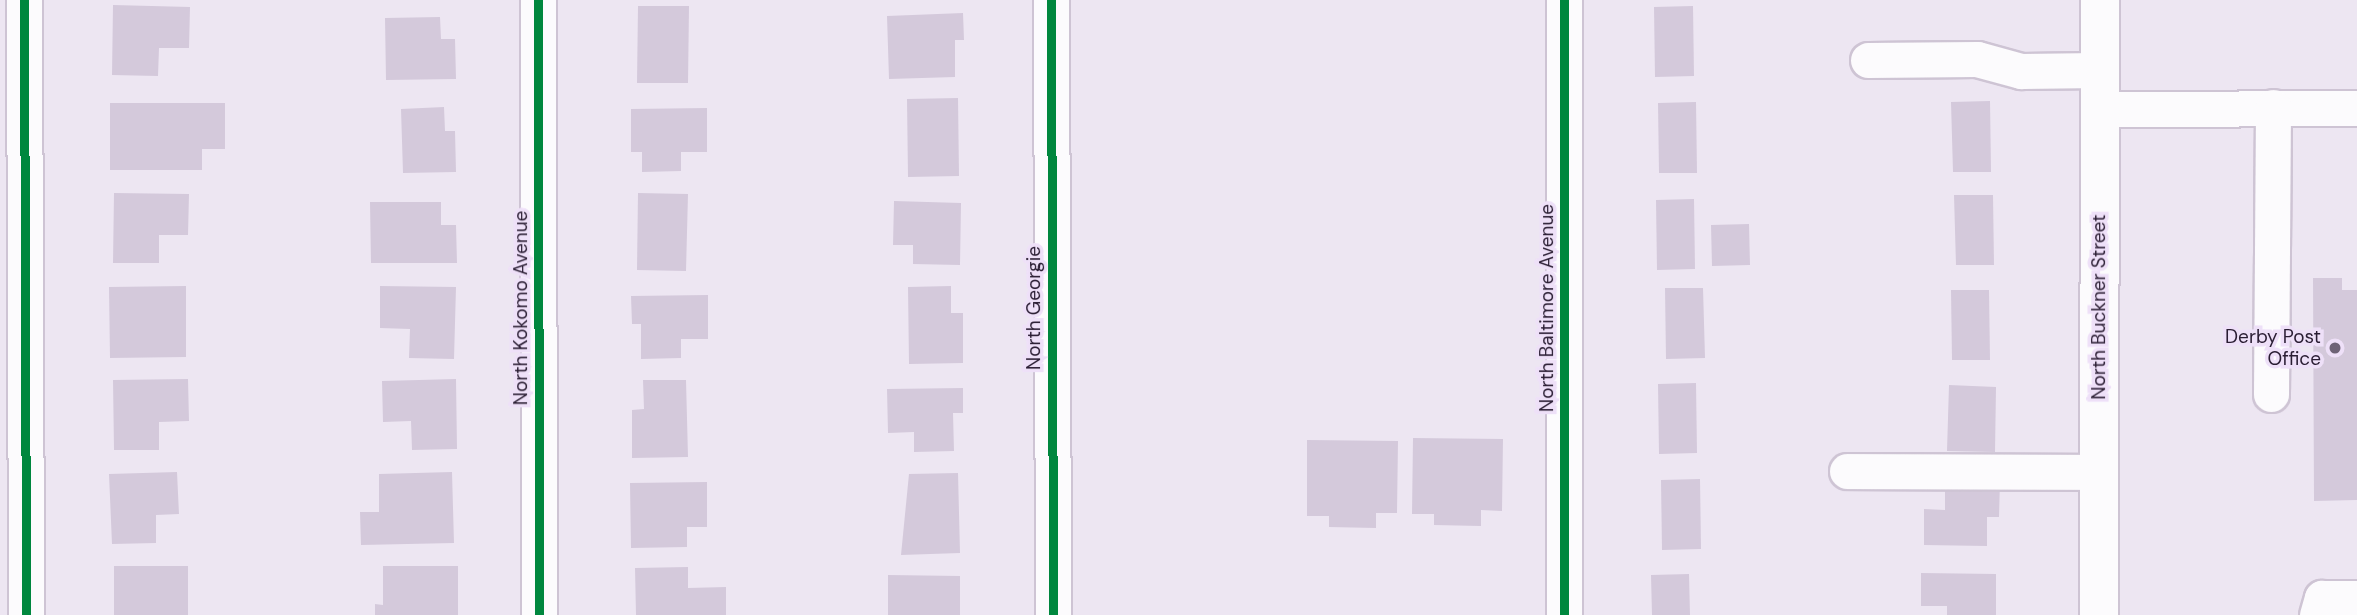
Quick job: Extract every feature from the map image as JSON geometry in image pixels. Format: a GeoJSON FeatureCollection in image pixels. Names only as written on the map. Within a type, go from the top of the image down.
{"type":"FeatureCollection","features":[{"type":"Feature","properties":{"kind":"main road","name":"North Buckner Street"},"geometry":{"type":"LineString","coordinates":[[2099,615],[2100,0]]}},
{"type":"Feature","properties":{"kind":"street"},"geometry":{"type":"LineString","coordinates":[[24,0],[26,615]]}},
{"type":"Feature","properties":{"kind":"street","name":"North Kokomo Avenue"},"geometry":{"type":"LineString","coordinates":[[538,0],[539,615]]}},
{"type":"Feature","properties":{"kind":"street","name":"North Georgie"},"geometry":{"type":"LineString","coordinates":[[1051,0],[1053,615]]}},
{"type":"Feature","properties":{"kind":"street","name":"North Baltimore Avenue"},"geometry":{"type":"LineString","coordinates":[[1564,0],[1564,615]]}},
{"type":"Feature","properties":{"kind":"street"},"geometry":{"type":"LineString","coordinates":[[1868,60],[1977,59],[2021,71],[2099,70]]}},
{"type":"Feature","properties":{"kind":"street"},"geometry":{"type":"LineString","coordinates":[[2271,394],[2273,107]]}},
{"type":"Feature","properties":{"kind":"street"},"geometry":{"type":"LineString","coordinates":[[2099,108],[2357,108]]}},
{"type":"Feature","properties":{"kind":"street"},"geometry":{"type":"LineString","coordinates":[[1847,471],[2099,472]]}},
{"type":"Feature","properties":{"kind":"street"},"geometry":{"type":"LineString","coordinates":[[2317,615],[2322,598],[2357,598]]}},
{"type":"Feature","properties":{"kind":"building"},"geometry":{"type":"Polygon","coordinates":[[[113,5],[190,7],[189,48],[159,48],[158,76],[112,75],[113,5]]]}},
{"type":"Feature","properties":{"kind":"building"},"geometry":{"type":"Polygon","coordinates":[[[638,6],[689,6],[688,83],[637,83],[638,6]]]}},
{"type":"Feature","properties":{"kind":"building"},"geometry":{"type":"Polygon","coordinates":[[[1693,6],[1694,76],[1655,77],[1654,7],[1693,6]]]}},
{"type":"Feature","properties":{"kind":"building"},"geometry":{"type":"Polygon","coordinates":[[[963,13],[964,40],[955,40],[955,77],[889,79],[887,16],[963,13]]]}},
{"type":"Feature","properties":{"kind":"building"},"geometry":{"type":"Polygon","coordinates":[[[440,17],[441,39],[455,39],[456,79],[386,80],[385,18],[440,17]]]}},
{"type":"Feature","properties":{"kind":"building"},"geometry":{"type":"Polygon","coordinates":[[[958,98],[959,176],[908,177],[907,99],[958,98]]]}},
{"type":"Feature","properties":{"kind":"building"},"geometry":{"type":"Polygon","coordinates":[[[1990,101],[1991,172],[1953,172],[1951,102],[1990,101]]]}},
{"type":"Feature","properties":{"kind":"building"},"geometry":{"type":"Polygon","coordinates":[[[1696,102],[1697,173],[1659,173],[1658,103],[1696,102]]]}},
{"type":"Feature","properties":{"kind":"building"},"geometry":{"type":"Polygon","coordinates":[[[110,103],[225,103],[225,149],[202,149],[202,170],[110,170],[110,103]]]}},
{"type":"Feature","properties":{"kind":"building"},"geometry":{"type":"Polygon","coordinates":[[[444,107],[445,131],[455,131],[456,172],[403,173],[401,109],[444,107]]]}},
{"type":"Feature","properties":{"kind":"building"},"geometry":{"type":"Polygon","coordinates":[[[707,108],[707,152],[681,152],[681,171],[642,172],[642,152],[631,152],[631,109],[707,108]]]}},
{"type":"Feature","properties":{"kind":"building"},"geometry":{"type":"Polygon","coordinates":[[[114,193],[189,194],[188,235],[159,235],[159,263],[113,263],[114,193]]]}},
{"type":"Feature","properties":{"kind":"building"},"geometry":{"type":"Polygon","coordinates":[[[638,193],[688,194],[686,271],[637,270],[638,193]]]}},
{"type":"Feature","properties":{"kind":"building"},"geometry":{"type":"Polygon","coordinates":[[[1954,195],[1993,195],[1994,265],[1956,265],[1954,195]]]}},
{"type":"Feature","properties":{"kind":"building"},"geometry":{"type":"Polygon","coordinates":[[[1694,199],[1695,269],[1657,270],[1656,200],[1694,199]]]}},
{"type":"Feature","properties":{"kind":"building"},"geometry":{"type":"Polygon","coordinates":[[[894,201],[961,203],[960,265],[913,264],[913,245],[893,245],[894,201]]]}},
{"type":"Feature","properties":{"kind":"building"},"geometry":{"type":"Polygon","coordinates":[[[370,202],[441,202],[441,225],[456,225],[457,263],[371,263],[370,202]]]}},
{"type":"Feature","properties":{"kind":"building"},"geometry":{"type":"Polygon","coordinates":[[[1749,224],[1750,265],[1712,266],[1711,225],[1749,224]]]}},
{"type":"Feature","properties":{"kind":"building","name":"Derby Post Office"},"geometry":{"type":"Polygon","coordinates":[[[2313,278],[2342,278],[2342,290],[2357,290],[2357,500],[2314,501],[2313,278]]]}},
{"type":"Feature","properties":{"kind":"building"},"geometry":{"type":"Polygon","coordinates":[[[186,286],[186,357],[110,358],[109,287],[186,286]]]}},
{"type":"Feature","properties":{"kind":"building"},"geometry":{"type":"Polygon","coordinates":[[[380,286],[456,287],[454,359],[409,358],[410,329],[380,328],[380,286]]]}},
{"type":"Feature","properties":{"kind":"building"},"geometry":{"type":"Polygon","coordinates":[[[951,286],[951,313],[963,313],[963,363],[909,364],[908,287],[951,286]]]}},
{"type":"Feature","properties":{"kind":"building"},"geometry":{"type":"Polygon","coordinates":[[[1665,288],[1703,288],[1705,358],[1666,359],[1665,288]]]}},
{"type":"Feature","properties":{"kind":"building"},"geometry":{"type":"Polygon","coordinates":[[[1951,290],[1989,290],[1990,360],[1952,360],[1951,290]]]}},
{"type":"Feature","properties":{"kind":"building"},"geometry":{"type":"Polygon","coordinates":[[[708,295],[708,339],[681,339],[681,358],[641,359],[641,324],[632,324],[631,296],[708,295]]]}},
{"type":"Feature","properties":{"kind":"building"},"geometry":{"type":"Polygon","coordinates":[[[188,379],[189,421],[159,422],[159,450],[114,450],[113,380],[188,379]]]}},
{"type":"Feature","properties":{"kind":"building"},"geometry":{"type":"Polygon","coordinates":[[[456,379],[457,449],[412,450],[411,421],[383,422],[382,381],[456,379]]]}},
{"type":"Feature","properties":{"kind":"building"},"geometry":{"type":"Polygon","coordinates":[[[643,380],[686,380],[688,457],[632,458],[632,410],[644,409],[643,380]]]}},
{"type":"Feature","properties":{"kind":"building"},"geometry":{"type":"Polygon","coordinates":[[[1696,383],[1697,453],[1659,454],[1658,384],[1696,383]]]}},
{"type":"Feature","properties":{"kind":"building"},"geometry":{"type":"Polygon","coordinates":[[[1949,385],[1996,387],[1995,452],[1947,451],[1949,385]]]}},
{"type":"Feature","properties":{"kind":"building"},"geometry":{"type":"Polygon","coordinates":[[[963,388],[963,413],[953,413],[954,451],[914,452],[914,432],[888,433],[887,389],[963,388]]]}},
{"type":"Feature","properties":{"kind":"building"},"geometry":{"type":"Polygon","coordinates":[[[1413,438],[1503,439],[1502,511],[1481,510],[1481,526],[1434,525],[1434,514],[1412,514],[1413,438]]]}},
{"type":"Feature","properties":{"kind":"building"},"geometry":{"type":"Polygon","coordinates":[[[1307,440],[1398,441],[1397,513],[1376,513],[1376,528],[1329,527],[1329,516],[1307,516],[1307,440]]]}},
{"type":"Feature","properties":{"kind":"building"},"geometry":{"type":"Polygon","coordinates":[[[177,472],[179,514],[156,515],[156,543],[112,544],[109,474],[177,472]]]}},
{"type":"Feature","properties":{"kind":"building"},"geometry":{"type":"Polygon","coordinates":[[[452,472],[454,543],[361,545],[360,512],[379,512],[379,474],[452,472]]]}},
{"type":"Feature","properties":{"kind":"building"},"geometry":{"type":"Polygon","coordinates":[[[958,473],[960,553],[901,555],[909,474],[958,473]]]}},
{"type":"Feature","properties":{"kind":"building"},"geometry":{"type":"Polygon","coordinates":[[[1700,479],[1701,549],[1662,550],[1661,480],[1700,479]]]}},
{"type":"Feature","properties":{"kind":"building"},"geometry":{"type":"Polygon","coordinates":[[[1945,481],[2000,481],[1999,517],[1987,517],[1987,546],[1924,545],[1924,509],[1945,510],[1945,481]]]}},
{"type":"Feature","properties":{"kind":"building"},"geometry":{"type":"Polygon","coordinates":[[[707,482],[707,527],[687,527],[687,547],[631,548],[630,483],[707,482]]]}},
{"type":"Feature","properties":{"kind":"building"},"geometry":{"type":"Polygon","coordinates":[[[114,566],[188,566],[188,615],[114,615],[114,566]]]}},
{"type":"Feature","properties":{"kind":"building"},"geometry":{"type":"Polygon","coordinates":[[[383,566],[458,566],[458,615],[375,615],[375,604],[383,605],[383,566]]]}},
{"type":"Feature","properties":{"kind":"building"},"geometry":{"type":"Polygon","coordinates":[[[688,567],[688,588],[726,587],[726,615],[636,615],[635,568],[688,567]]]}},
{"type":"Feature","properties":{"kind":"building"},"geometry":{"type":"Polygon","coordinates":[[[1921,573],[1996,574],[1996,615],[1947,615],[1947,606],[1921,606],[1921,573]]]}},
{"type":"Feature","properties":{"kind":"building"},"geometry":{"type":"Polygon","coordinates":[[[1689,574],[1690,615],[1652,615],[1651,575],[1689,574]]]}},
{"type":"Feature","properties":{"kind":"building"},"geometry":{"type":"Polygon","coordinates":[[[888,575],[960,576],[960,615],[888,615],[888,575]]]}},
{"type":"Feature","properties":{"kind":"cycle path"},"geometry":{"type":"LineString","coordinates":[[24,0],[26,615]]}},
{"type":"Feature","properties":{"kind":"cycle path"},"geometry":{"type":"LineString","coordinates":[[538,0],[539,615]]}},
{"type":"Feature","properties":{"kind":"cycle path"},"geometry":{"type":"LineString","coordinates":[[1051,0],[1053,615]]}},
{"type":"Feature","properties":{"kind":"cycle path"},"geometry":{"type":"LineString","coordinates":[[1564,0],[1564,615]]}},
{"type":"Feature","properties":{"kind":"place","name":"Derby Post Office"},"geometry":{"type":"Point","coordinates":[2335,348]}}]}
